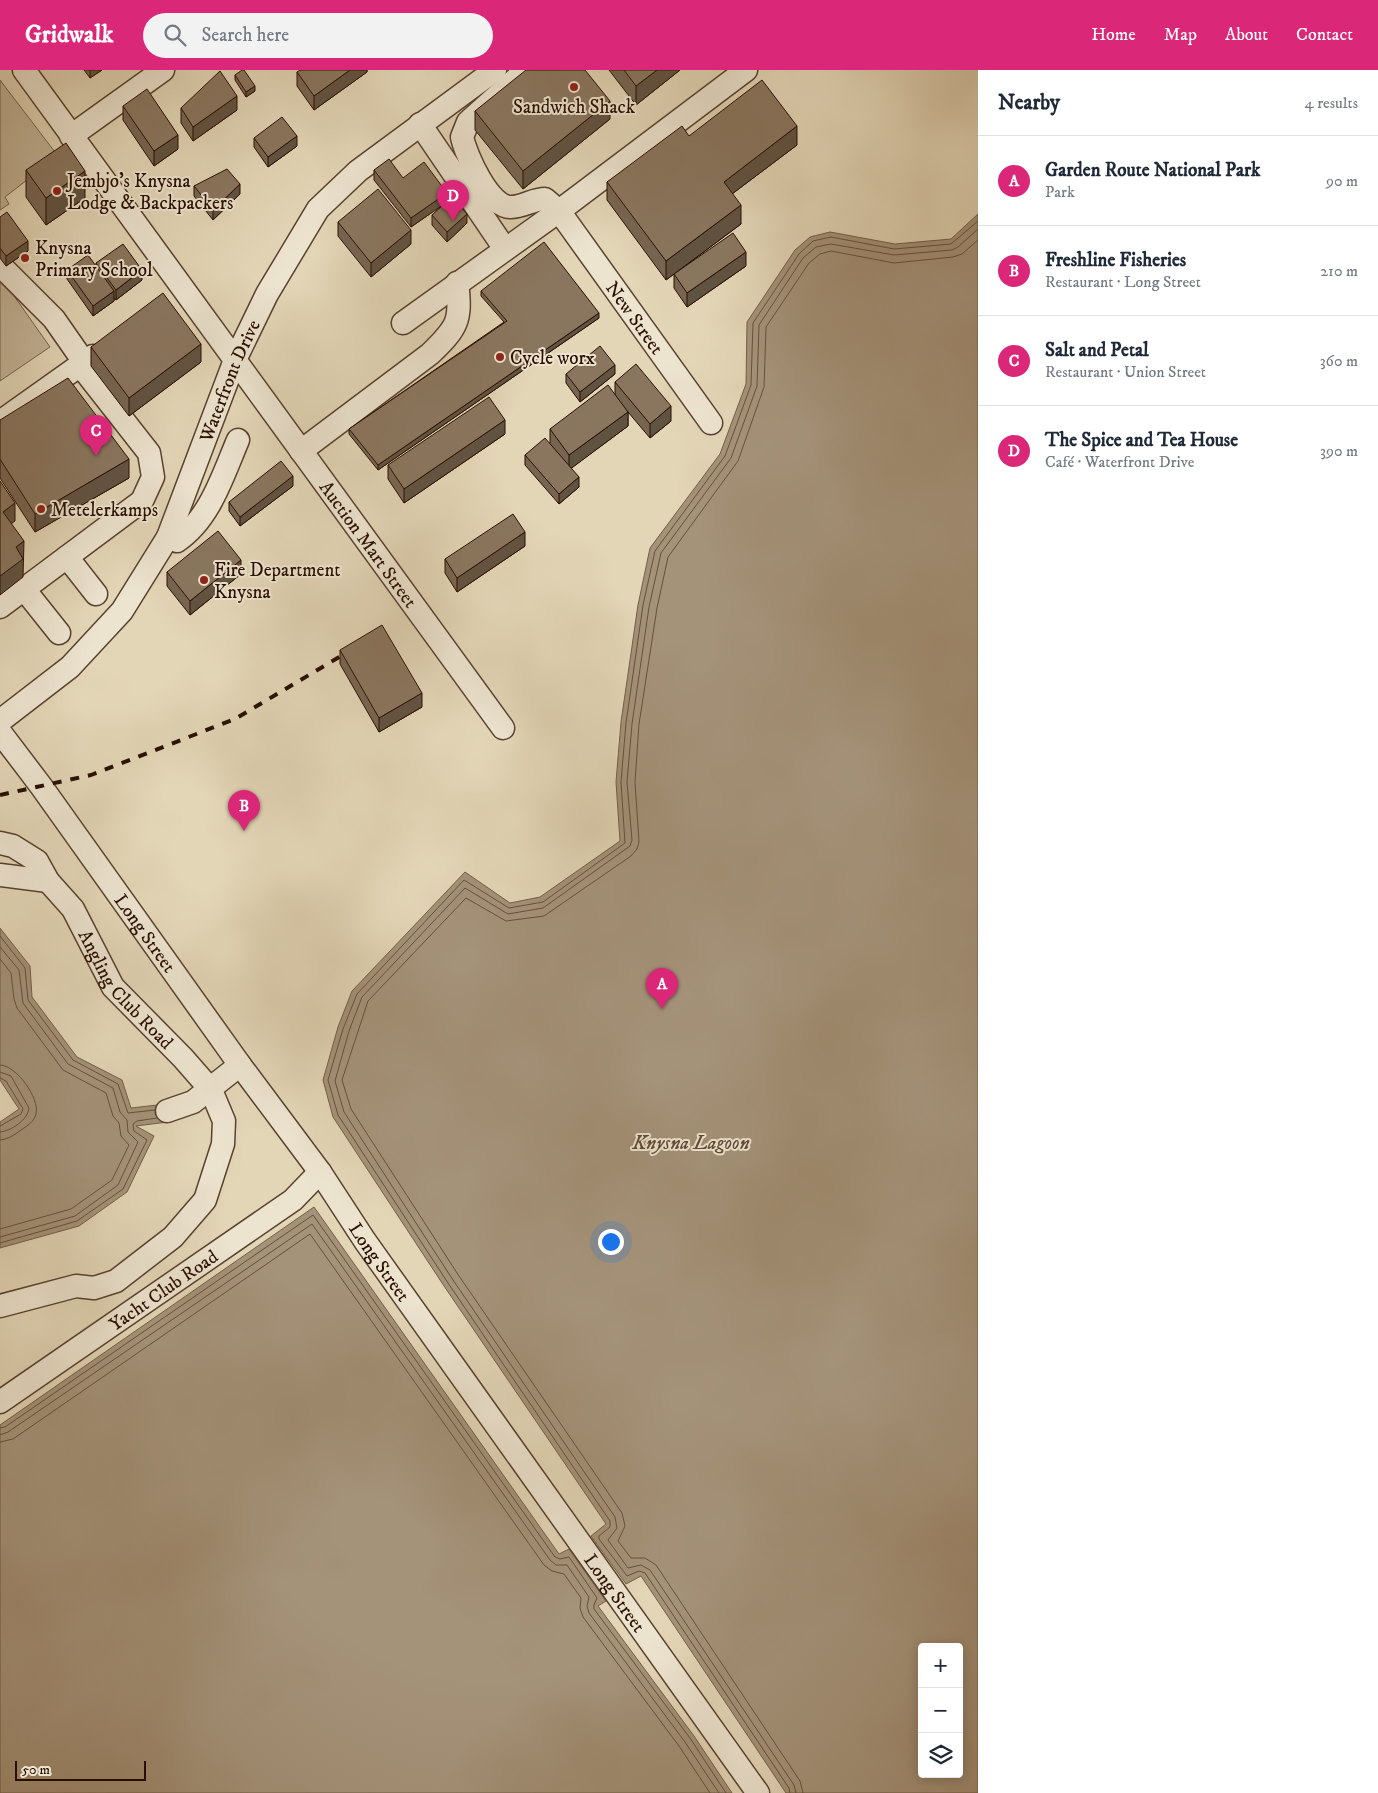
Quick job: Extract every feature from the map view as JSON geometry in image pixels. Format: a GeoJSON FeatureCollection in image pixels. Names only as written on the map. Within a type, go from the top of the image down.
{"type":"FeatureCollection","features":[{"type":"Feature","properties":{"kind":"street","name":"Auction Mart Street"},"geometry":{"type":"LineString","coordinates":[[24,70],[71,136],[176,296],[235,360],[503,728]]}},
{"type":"Feature","properties":{"kind":"street"},"geometry":{"type":"LineString","coordinates":[[71,136],[163,70]]}},
{"type":"Feature","properties":{"kind":"street","name":"Waterfront Drive"},"geometry":{"type":"LineString","coordinates":[[0,721],[70,667],[101,636],[122,611],[168,537],[235,360],[268,294],[318,209],[358,171],[495,70]]}},
{"type":"Feature","properties":{"kind":"street"},"geometry":{"type":"LineString","coordinates":[[526,70],[468,122],[462,137],[463,143],[488,192],[496,201],[510,207],[545,199],[559,210]]}},
{"type":"Feature","properties":{"kind":"street"},"geometry":{"type":"LineString","coordinates":[[402,323],[506,249],[746,70]]}},
{"type":"Feature","properties":{"kind":"street"},"geometry":{"type":"LineString","coordinates":[[420,124],[506,249]]}},
{"type":"Feature","properties":{"kind":"street","name":"New Street"},"geometry":{"type":"LineString","coordinates":[[559,210],[711,423]]}},
{"type":"Feature","properties":{"kind":"street"},"geometry":{"type":"LineString","coordinates":[[0,607],[142,501],[153,478],[149,454],[82,363],[54,319],[7,263]]}},
{"type":"Feature","properties":{"kind":"street"},"geometry":{"type":"LineString","coordinates":[[301,451],[430,354],[447,337],[456,324],[460,307],[457,283]]}},
{"type":"Feature","properties":{"kind":"street"},"geometry":{"type":"LineString","coordinates":[[0,422],[107,346]]}},
{"type":"Feature","properties":{"kind":"street"},"geometry":{"type":"LineString","coordinates":[[168,537],[177,542],[189,534],[200,519],[217,489],[238,440]]}},
{"type":"Feature","properties":{"kind":"street"},"geometry":{"type":"LineString","coordinates":[[67,557],[96,594]]}},
{"type":"Feature","properties":{"kind":"street"},"geometry":{"type":"LineString","coordinates":[[24,589],[59,633]]}},
{"type":"Feature","properties":{"kind":"street","name":"Long Street"},"geometry":{"type":"LineString","coordinates":[[0,732],[41,786],[240,1065],[320,1172],[365,1241],[758,1793]]}},
{"type":"Feature","properties":{"kind":"street","name":"Angling Club Road"},"geometry":{"type":"LineString","coordinates":[[0,843],[14,846],[37,861],[48,881],[73,909],[113,987],[183,1058],[211,1090],[224,1121],[223,1144],[205,1200],[179,1231],[116,1281],[94,1288],[76,1286],[0,1306]]}},
{"type":"Feature","properties":{"kind":"street"},"geometry":{"type":"LineString","coordinates":[[0,875],[48,881]]}},
{"type":"Feature","properties":{"kind":"street"},"geometry":{"type":"LineString","coordinates":[[167,1111],[193,1102],[211,1090],[240,1065]]}},
{"type":"Feature","properties":{"kind":"street","name":"Yacht Club Road"},"geometry":{"type":"LineString","coordinates":[[0,1402],[293,1200],[320,1172]]}},
{"type":"Feature","properties":{"kind":"shaded area"},"geometry":{"type":"Polygon","coordinates":[[[0,80],[58,156],[5,197],[9,204],[0,210],[0,80]]]}},
{"type":"Feature","properties":{"kind":"shaded area"},"geometry":{"type":"Polygon","coordinates":[[[0,276],[50,347],[0,381],[0,276]]]}},
{"type":"Feature","properties":{"kind":"water","name":"Knysna Lagoon"},"geometry":{"type":"Polygon","coordinates":[[[978,214],[978,1793],[786,1793],[641,1576],[626,1584],[591,1536],[606,1524],[444,1286],[333,1117],[323,1080],[338,1027],[352,991],[465,872],[510,903],[540,897],[620,841],[616,782],[621,722],[638,605],[650,548],[720,454],[746,384],[747,322],[795,250],[810,237],[830,232],[895,244],[951,239],[978,214]]]}},
{"type":"Feature","properties":{"kind":"water"},"geometry":{"type":"Polygon","coordinates":[[[0,928],[30,966],[32,997],[77,1057],[122,1080],[131,1108],[166,1104],[168,1122],[136,1126],[154,1136],[127,1192],[79,1226],[0,1248],[0,1122],[19,1109],[0,1080],[0,928]]]}},
{"type":"Feature","properties":{"kind":"water"},"geometry":{"type":"Polygon","coordinates":[[[314,1207],[559,1554],[569,1549],[606,1601],[598,1606],[694,1736],[732,1793],[0,1793],[0,1425],[314,1207]]]}},
{"type":"Feature","properties":{"kind":"building"},"geometry":{"type":"Polygon","coordinates":[[[244,70],[255,86],[246,92],[235,75],[244,70]]]}},
{"type":"Feature","properties":{"kind":"building"},"geometry":{"type":"Polygon","coordinates":[[[300,70],[350,70],[314,96],[297,72],[300,70]]]}},
{"type":"Feature","properties":{"kind":"building"},"geometry":{"type":"Polygon","coordinates":[[[526,70],[585,70],[610,101],[523,171],[475,111],[526,70]]]}},
{"type":"Feature","properties":{"kind":"building"},"geometry":{"type":"Polygon","coordinates":[[[624,70],[657,70],[636,86],[624,70]]]}},
{"type":"Feature","properties":{"kind":"building"},"geometry":{"type":"Polygon","coordinates":[[[220,71],[237,96],[193,127],[181,108],[220,71]]]}},
{"type":"Feature","properties":{"kind":"building"},"geometry":{"type":"Polygon","coordinates":[[[762,80],[797,126],[724,182],[741,205],[666,261],[607,182],[682,126],[689,136],[762,80]]]}},
{"type":"Feature","properties":{"kind":"building"},"geometry":{"type":"Polygon","coordinates":[[[147,89],[178,135],[154,151],[123,106],[147,89]]]}},
{"type":"Feature","properties":{"kind":"building"},"geometry":{"type":"Polygon","coordinates":[[[282,117],[297,136],[268,157],[254,138],[282,117]]]}},
{"type":"Feature","properties":{"kind":"building"},"geometry":{"type":"Polygon","coordinates":[[[66,143],[85,171],[46,198],[26,170],[66,143]]]}},
{"type":"Feature","properties":{"kind":"building"},"geometry":{"type":"Polygon","coordinates":[[[389,159],[403,178],[424,162],[447,193],[411,218],[374,170],[389,159]]]}},
{"type":"Feature","properties":{"kind":"building"},"geometry":{"type":"Polygon","coordinates":[[[227,169],[240,184],[213,210],[194,186],[227,169]]]}},
{"type":"Feature","properties":{"kind":"building"},"geometry":{"type":"Polygon","coordinates":[[[378,189],[411,230],[371,263],[338,222],[378,189]]]}},
{"type":"Feature","properties":{"kind":"building"},"geometry":{"type":"Polygon","coordinates":[[[452,197],[467,214],[447,232],[432,215],[452,197]]]}},
{"type":"Feature","properties":{"kind":"building"},"geometry":{"type":"Polygon","coordinates":[[[7,212],[28,241],[6,256],[0,248],[0,217],[7,212]]]}},
{"type":"Feature","properties":{"kind":"building"},"geometry":{"type":"Polygon","coordinates":[[[733,233],[746,252],[687,293],[674,274],[733,233]]]}},
{"type":"Feature","properties":{"kind":"building"},"geometry":{"type":"Polygon","coordinates":[[[544,242],[599,313],[378,465],[349,429],[507,321],[481,291],[544,242]]]}},
{"type":"Feature","properties":{"kind":"building"},"geometry":{"type":"Polygon","coordinates":[[[123,244],[142,270],[116,290],[96,263],[123,244]]]}},
{"type":"Feature","properties":{"kind":"building"},"geometry":{"type":"Polygon","coordinates":[[[88,255],[114,291],[93,306],[67,270],[88,255]]]}},
{"type":"Feature","properties":{"kind":"building"},"geometry":{"type":"Polygon","coordinates":[[[163,293],[201,344],[129,398],[91,347],[163,293]]]}},
{"type":"Feature","properties":{"kind":"building"},"geometry":{"type":"Polygon","coordinates":[[[600,346],[615,365],[580,392],[566,374],[600,346]]]}},
{"type":"Feature","properties":{"kind":"building"},"geometry":{"type":"Polygon","coordinates":[[[636,364],[671,406],[650,424],[615,382],[636,364]]]}},
{"type":"Feature","properties":{"kind":"building"},"geometry":{"type":"Polygon","coordinates":[[[68,378],[129,459],[35,514],[0,459],[0,420],[68,378]]]}},
{"type":"Feature","properties":{"kind":"building"},"geometry":{"type":"Polygon","coordinates":[[[608,385],[628,412],[569,455],[550,429],[608,385]]]}},
{"type":"Feature","properties":{"kind":"building"},"geometry":{"type":"Polygon","coordinates":[[[489,397],[505,420],[404,489],[388,465],[489,397]]]}},
{"type":"Feature","properties":{"kind":"building"},"geometry":{"type":"Polygon","coordinates":[[[545,438],[579,477],[559,494],[525,455],[545,438]]]}},
{"type":"Feature","properties":{"kind":"building"},"geometry":{"type":"Polygon","coordinates":[[[281,461],[293,476],[240,517],[229,502],[281,461]]]}},
{"type":"Feature","properties":{"kind":"building"},"geometry":{"type":"Polygon","coordinates":[[[0,481],[15,503],[3,512],[24,541],[16,547],[23,559],[0,576],[0,481]]]}},
{"type":"Feature","properties":{"kind":"building"},"geometry":{"type":"Polygon","coordinates":[[[513,514],[525,532],[457,578],[445,559],[513,514]]]}},
{"type":"Feature","properties":{"kind":"building"},"geometry":{"type":"Polygon","coordinates":[[[218,531],[241,560],[190,601],[167,572],[218,531]]]}},
{"type":"Feature","properties":{"kind":"building"},"geometry":{"type":"Polygon","coordinates":[[[382,625],[422,693],[379,718],[340,650],[382,625]]]}},
{"type":"Feature","properties":{"kind":"railway"},"geometry":{"type":"LineString","coordinates":[[0,795],[91,775],[235,719],[351,650]]}},
{"type":"Feature","properties":{"kind":"place","name":"Sandwich Shack"},"geometry":{"type":"Point","coordinates":[574,87]}},
{"type":"Feature","properties":{"kind":"place","name":"Jembjo's Knysna Lodge & Backpackers"},"geometry":{"type":"Point","coordinates":[57,191]}},
{"type":"Feature","properties":{"kind":"place","name":"The Spice and Tea House"},"geometry":{"type":"Point","coordinates":[453,221]}},
{"type":"Feature","properties":{"kind":"place","name":"Knysna Primary School"},"geometry":{"type":"Point","coordinates":[25,258]}},
{"type":"Feature","properties":{"kind":"place","name":"Cycle worx"},"geometry":{"type":"Point","coordinates":[500,357]}},
{"type":"Feature","properties":{"kind":"place","name":"Salt and Petal"},"geometry":{"type":"Point","coordinates":[96,456]}},
{"type":"Feature","properties":{"kind":"place","name":"Metelerkamps"},"geometry":{"type":"Point","coordinates":[41,509]}},
{"type":"Feature","properties":{"kind":"place","name":"Fire Department Knysna"},"geometry":{"type":"Point","coordinates":[204,580]}},
{"type":"Feature","properties":{"kind":"place","name":"Freshline Fisheries"},"geometry":{"type":"Point","coordinates":[244,831]}},
{"type":"Feature","properties":{"kind":"place","name":"Garden Route National Park"},"geometry":{"type":"Point","coordinates":[662,1009]}}]}
